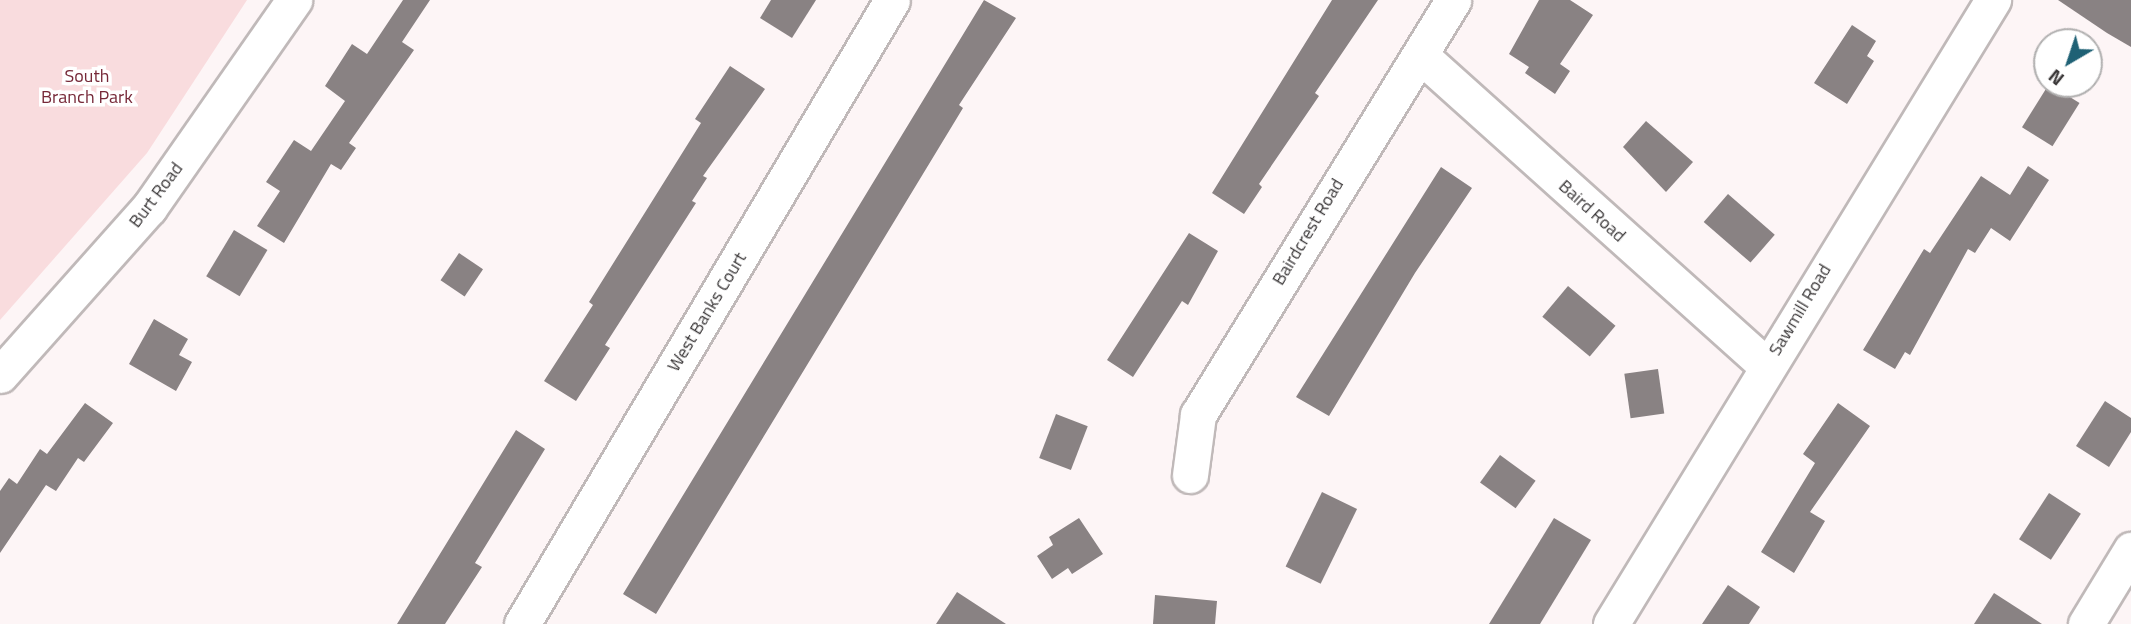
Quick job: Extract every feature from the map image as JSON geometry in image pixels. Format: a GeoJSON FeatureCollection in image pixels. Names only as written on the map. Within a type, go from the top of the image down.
{"type":"FeatureCollection","features":[{"type":"Feature","properties":{"kind":"street","name":"Burt Road"},"geometry":{"type":"LineString","coordinates":[[0,375],[149,208],[294,0]]}},
{"type":"Feature","properties":{"kind":"street","name":"West Banks Court"},"geometry":{"type":"LineString","coordinates":[[522,624],[892,0]]}},
{"type":"Feature","properties":{"kind":"street","name":"Bairdcrest Road"},"geometry":{"type":"LineString","coordinates":[[1189,475],[1198,415],[1453,0]]}},
{"type":"Feature","properties":{"kind":"street","name":"Sawmill Road"},"geometry":{"type":"LineString","coordinates":[[1611,624],[1766,365],[1993,0]]}},
{"type":"Feature","properties":{"kind":"street","name":"Baird Road"},"geometry":{"type":"LineString","coordinates":[[1420,55],[1766,365]]}},
{"type":"Feature","properties":{"kind":"street"},"geometry":{"type":"LineString","coordinates":[[2086,624],[2131,550]]}},
{"type":"Feature","properties":{"kind":"green space","name":"South Branch Park"},"geometry":{"type":"Polygon","coordinates":[[[0,0],[247,0],[147,153],[0,320],[0,0]]]}},
{"type":"Feature","properties":{"kind":"building"},"geometry":{"type":"Polygon","coordinates":[[[403,0],[430,0],[402,42],[414,50],[349,143],[356,148],[341,170],[331,164],[284,243],[257,226],[280,191],[266,182],[294,140],[311,151],[345,101],[325,86],[352,44],[367,54],[403,0]]]}},
{"type":"Feature","properties":{"kind":"building"},"geometry":{"type":"Polygon","coordinates":[[[771,0],[816,0],[792,38],[760,18],[771,0]]]}},
{"type":"Feature","properties":{"kind":"building"},"geometry":{"type":"Polygon","coordinates":[[[984,0],[1016,18],[959,105],[963,108],[656,614],[623,594],[984,0]]]}},
{"type":"Feature","properties":{"kind":"building"},"geometry":{"type":"Polygon","coordinates":[[[1332,0],[1378,0],[1315,93],[1319,96],[1259,184],[1262,187],[1244,214],[1212,193],[1332,0]]]}},
{"type":"Feature","properties":{"kind":"building"},"geometry":{"type":"Polygon","coordinates":[[[1539,0],[1570,0],[1593,15],[1560,64],[1570,71],[1555,94],[1525,73],[1529,67],[1509,54],[1539,0]]]}},
{"type":"Feature","properties":{"kind":"building"},"geometry":{"type":"Polygon","coordinates":[[[2058,0],[2131,0],[2131,47],[2058,0]]]}},
{"type":"Feature","properties":{"kind":"building"},"geometry":{"type":"Polygon","coordinates":[[[1852,25],[1876,41],[1867,56],[1874,61],[1847,104],[1814,83],[1852,25]]]}},
{"type":"Feature","properties":{"kind":"building"},"geometry":{"type":"Polygon","coordinates":[[[730,66],[765,89],[703,176],[707,178],[692,201],[696,203],[605,345],[610,348],[576,401],[544,381],[593,305],[589,302],[701,123],[695,119],[730,66]]]}},
{"type":"Feature","properties":{"kind":"building"},"geometry":{"type":"Polygon","coordinates":[[[2040,98],[2071,98],[2080,103],[2053,146],[2022,127],[2040,98]]]}},
{"type":"Feature","properties":{"kind":"building"},"geometry":{"type":"Polygon","coordinates":[[[1646,121],[1693,162],[1666,192],[1623,147],[1646,121]]]}},
{"type":"Feature","properties":{"kind":"building"},"geometry":{"type":"Polygon","coordinates":[[[2028,166],[2049,180],[2010,241],[1991,228],[1975,253],[1968,249],[1910,355],[1905,352],[1895,369],[1863,350],[1924,249],[1930,253],[1981,176],[2010,195],[2028,166]]]}},
{"type":"Feature","properties":{"kind":"building"},"geometry":{"type":"Polygon","coordinates":[[[1441,167],[1472,188],[1415,273],[1329,416],[1296,397],[1441,167]]]}},
{"type":"Feature","properties":{"kind":"building"},"geometry":{"type":"Polygon","coordinates":[[[1728,194],[1775,235],[1751,263],[1704,222],[1728,194]]]}},
{"type":"Feature","properties":{"kind":"building"},"geometry":{"type":"Polygon","coordinates":[[[234,230],[267,250],[240,296],[206,276],[234,230]]]}},
{"type":"Feature","properties":{"kind":"building"},"geometry":{"type":"Polygon","coordinates":[[[1189,233],[1218,251],[1188,305],[1182,301],[1133,377],[1107,360],[1189,233]]]}},
{"type":"Feature","properties":{"kind":"building"},"geometry":{"type":"Polygon","coordinates":[[[459,253],[483,269],[465,297],[441,280],[459,253]]]}},
{"type":"Feature","properties":{"kind":"building"},"geometry":{"type":"Polygon","coordinates":[[[1568,286],[1615,326],[1590,356],[1542,317],[1568,286]]]}},
{"type":"Feature","properties":{"kind":"building"},"geometry":{"type":"Polygon","coordinates":[[[154,319],[188,339],[179,355],[192,362],[176,391],[129,364],[154,319]]]}},
{"type":"Feature","properties":{"kind":"building"},"geometry":{"type":"Polygon","coordinates":[[[1658,369],[1664,414],[1631,418],[1624,374],[1658,369]]]}},
{"type":"Feature","properties":{"kind":"building"},"geometry":{"type":"Polygon","coordinates":[[[2105,401],[2131,418],[2131,432],[2109,467],[2076,446],[2105,401]]]}},
{"type":"Feature","properties":{"kind":"building"},"geometry":{"type":"Polygon","coordinates":[[[85,403],[113,423],[84,462],[78,458],[56,491],[46,485],[0,553],[0,491],[9,478],[17,484],[40,449],[47,454],[85,403]]]}},
{"type":"Feature","properties":{"kind":"building"},"geometry":{"type":"Polygon","coordinates":[[[1838,403],[1870,426],[1810,512],[1825,521],[1794,573],[1761,552],[1815,463],[1803,454],[1838,403]]]}},
{"type":"Feature","properties":{"kind":"building"},"geometry":{"type":"Polygon","coordinates":[[[1056,414],[1088,426],[1071,470],[1039,458],[1056,414]]]}},
{"type":"Feature","properties":{"kind":"building"},"geometry":{"type":"Polygon","coordinates":[[[516,430],[545,449],[475,563],[482,567],[445,624],[397,624],[516,430]]]}},
{"type":"Feature","properties":{"kind":"building"},"geometry":{"type":"Polygon","coordinates":[[[1500,455],[1536,481],[1516,508],[1480,483],[1500,455]]]}},
{"type":"Feature","properties":{"kind":"building"},"geometry":{"type":"Polygon","coordinates":[[[1322,492],[1357,509],[1321,584],[1286,567],[1322,492]]]}},
{"type":"Feature","properties":{"kind":"building"},"geometry":{"type":"Polygon","coordinates":[[[2049,493],[2081,514],[2051,560],[2019,539],[2049,493]]]}},
{"type":"Feature","properties":{"kind":"building"},"geometry":{"type":"Polygon","coordinates":[[[1079,518],[1103,554],[1072,574],[1068,568],[1052,579],[1037,556],[1053,545],[1049,537],[1079,518]]]}},
{"type":"Feature","properties":{"kind":"building"},"geometry":{"type":"Polygon","coordinates":[[[1554,518],[1591,540],[1540,624],[1489,624],[1554,518]]]}},
{"type":"Feature","properties":{"kind":"building"},"geometry":{"type":"Polygon","coordinates":[[[1728,585],[1760,607],[1749,624],[1702,624],[1728,585]]]}},
{"type":"Feature","properties":{"kind":"building"},"geometry":{"type":"Polygon","coordinates":[[[957,592],[1006,624],[936,624],[957,592]]]}},
{"type":"Feature","properties":{"kind":"building"},"geometry":{"type":"Polygon","coordinates":[[[1994,593],[2042,624],[1974,624],[1994,593]]]}},
{"type":"Feature","properties":{"kind":"building"},"geometry":{"type":"Polygon","coordinates":[[[1155,595],[1217,601],[1215,624],[1153,624],[1155,595]]]}}]}
